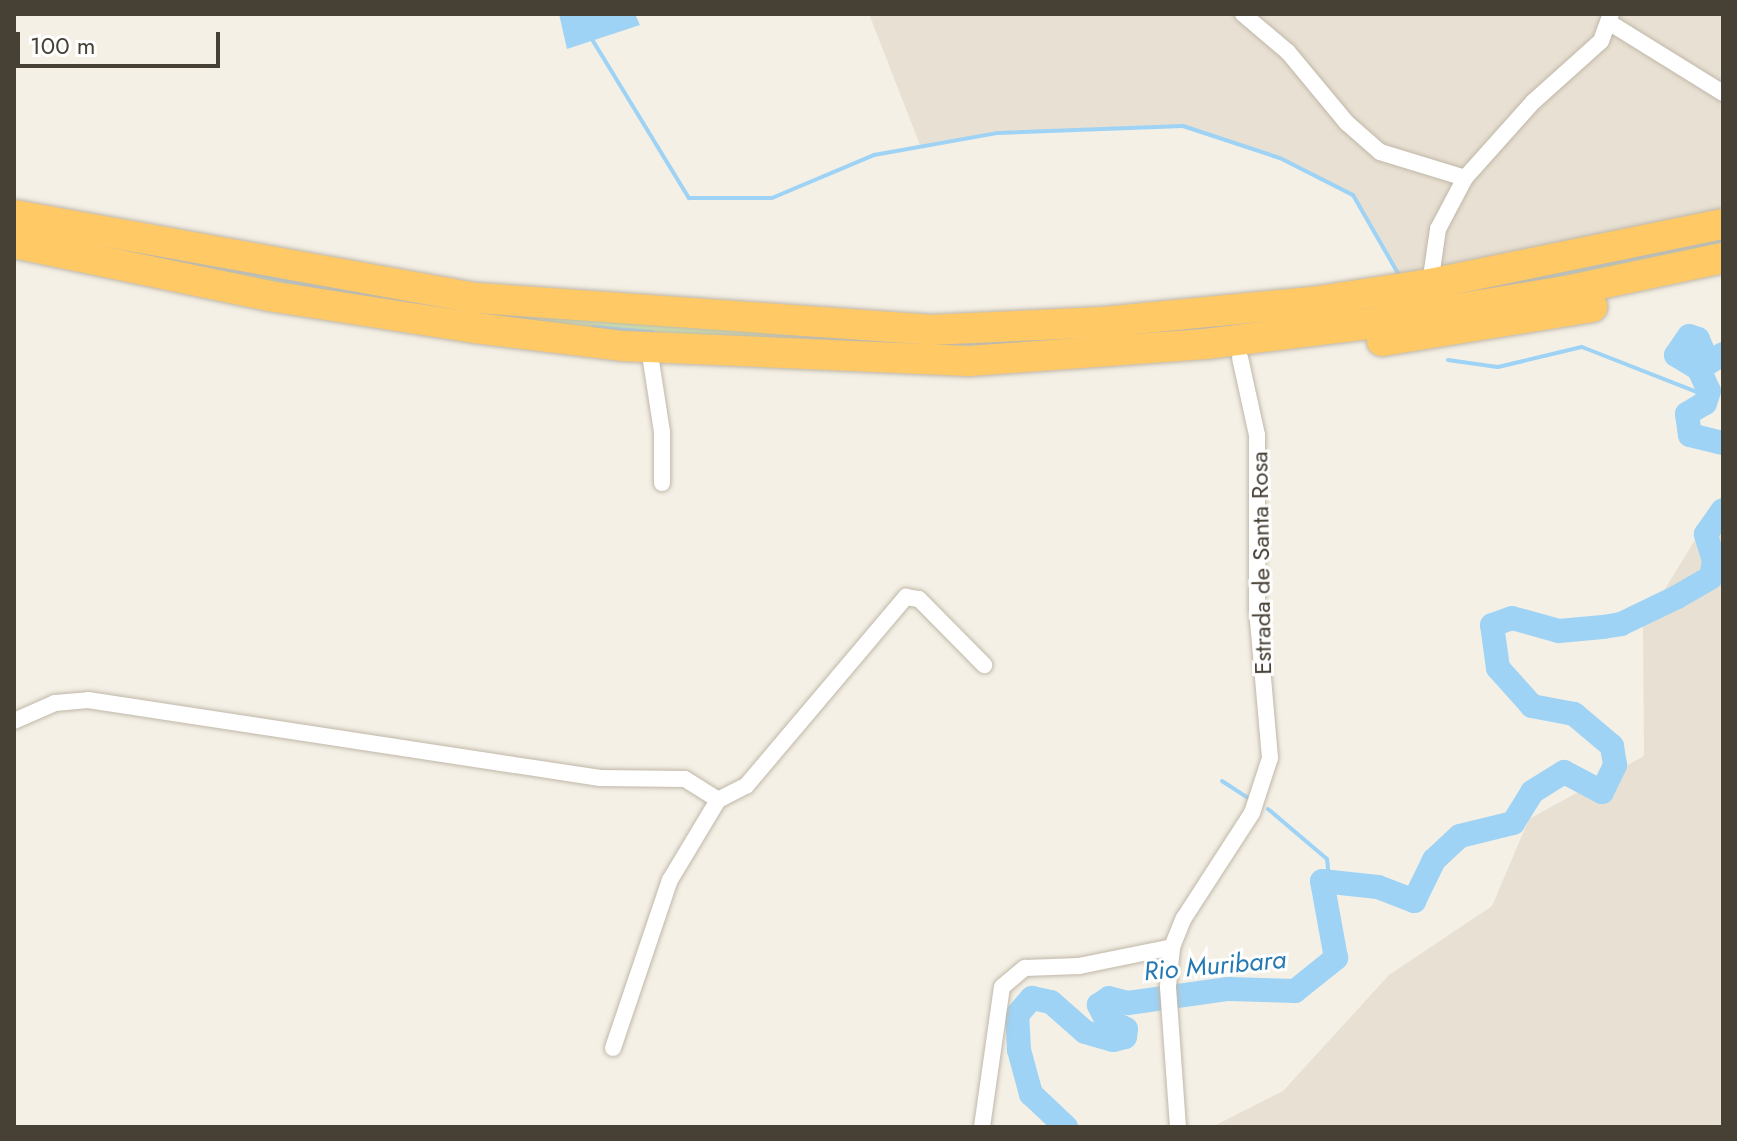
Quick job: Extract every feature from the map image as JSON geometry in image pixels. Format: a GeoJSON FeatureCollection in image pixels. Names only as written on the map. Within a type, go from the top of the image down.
{"type":"FeatureCollection","features":[{"type":"Feature","properties":{"kind":"highway"},"geometry":{"type":"LineString","coordinates":[[14,215],[477,298],[929,330],[1103,322],[1312,302],[1430,284],[1723,224]]}},
{"type":"Feature","properties":{"kind":"highway"},"geometry":{"type":"LineString","coordinates":[[14,243],[269,296],[475,328],[649,348],[969,361],[1205,344],[1571,290],[1723,258]]}},
{"type":"Feature","properties":{"kind":"highway"},"geometry":{"type":"LineString","coordinates":[[788,355],[837,368],[906,372],[1240,358],[1478,329],[1723,277]]}},
{"type":"Feature","properties":{"kind":"street"},"geometry":{"type":"LineString","coordinates":[[1243,14],[1288,52],[1347,123],[1380,152],[1465,178]]}},
{"type":"Feature","properties":{"kind":"street"},"geometry":{"type":"LineString","coordinates":[[1430,284],[1438,229],[1465,178],[1533,102],[1601,41],[1610,19],[1723,93]]}},
{"type":"Feature","properties":{"kind":"street"},"geometry":{"type":"LineString","coordinates":[[649,348],[662,432],[662,483]]}},
{"type":"Feature","properties":{"kind":"street","name":"Estrada de Santa Rosa"},"geometry":{"type":"LineString","coordinates":[[1178,1127],[1168,986],[1172,947],[1184,918],[1252,813],[1270,758],[1257,610],[1257,435],[1240,358]]}},
{"type":"Feature","properties":{"kind":"street"},"geometry":{"type":"LineString","coordinates":[[613,1048],[670,880],[718,800],[746,786],[906,597],[919,599],[984,665]]}},
{"type":"Feature","properties":{"kind":"street"},"geometry":{"type":"LineString","coordinates":[[14,721],[55,703],[88,700],[569,774],[685,779],[718,800]]}},
{"type":"Feature","properties":{"kind":"street"},"geometry":{"type":"LineString","coordinates":[[982,1127],[1002,987],[1025,968],[1079,966],[1172,947]]}},
{"type":"Feature","properties":{"kind":"shaded area"},"geometry":{"type":"Polygon","coordinates":[[[869,14],[1723,14],[1723,211],[1399,275],[1353,195],[1280,158],[1183,126],[998,133],[920,145],[869,14]]]}},
{"type":"Feature","properties":{"kind":"shaded area"},"geometry":{"type":"Polygon","coordinates":[[[1723,494],[1723,1127],[1212,1127],[1283,1091],[1389,975],[1492,906],[1529,819],[1644,756],[1643,625],[1723,494]]]}},
{"type":"Feature","properties":{"kind":"green space"},"geometry":{"type":"Polygon","coordinates":[[[14,230],[551,316],[805,336],[920,338],[1723,235],[1723,250],[1281,329],[961,350],[660,341],[338,297],[14,230]]]}},
{"type":"Feature","properties":{"kind":"water"},"geometry":{"type":"Polygon","coordinates":[[[559,14],[635,14],[640,25],[567,49],[559,14]]]}},
{"type":"Feature","properties":{"kind":"waterway"},"geometry":{"type":"LineString","coordinates":[[590,36],[689,198],[772,198],[874,155],[998,133],[1183,126],[1280,158],[1353,195],[1399,275]]}},
{"type":"Feature","properties":{"kind":"waterway"},"geometry":{"type":"LineString","coordinates":[[1459,294],[1723,240]]}},
{"type":"Feature","properties":{"kind":"waterway"},"geometry":{"type":"LineString","coordinates":[[224,268],[372,297]]}},
{"type":"Feature","properties":{"kind":"waterway"},"geometry":{"type":"LineString","coordinates":[[594,327],[653,332]]}},
{"type":"Feature","properties":{"kind":"waterway","name":"Rio Muribara"},"geometry":{"type":"LineString","coordinates":[[1723,354],[1708,363],[1698,339],[1689,336],[1676,355],[1699,369],[1709,391],[1705,403],[1687,414],[1690,435],[1723,443]]}},
{"type":"Feature","properties":{"kind":"waterway"},"geometry":{"type":"LineString","coordinates":[[994,342],[1049,340]]}},
{"type":"Feature","properties":{"kind":"waterway"},"geometry":{"type":"LineString","coordinates":[[1448,360],[1498,367],[1582,347],[1707,396]]}},
{"type":"Feature","properties":{"kind":"waterway","name":"Rio Muribara"},"geometry":{"type":"LineString","coordinates":[[1066,1127],[1031,1094],[1019,1050],[1017,1015],[1032,998],[1051,1002],[1085,1032],[1113,1040],[1125,1037],[1126,1029],[1106,1019],[1099,1005],[1109,998],[1128,1003],[1228,989],[1295,991],[1336,958],[1322,881],[1378,887],[1414,901],[1434,860],[1460,836],[1513,823],[1532,792],[1564,772],[1602,792],[1615,765],[1612,746],[1574,714],[1532,706],[1498,668],[1492,625],[1512,618],[1559,631],[1603,627],[1621,624],[1677,597],[1711,577],[1714,561],[1706,534],[1723,510]]}},
{"type":"Feature","properties":{"kind":"waterway"},"geometry":{"type":"LineString","coordinates":[[1222,781],[1247,797]]}},
{"type":"Feature","properties":{"kind":"waterway"},"geometry":{"type":"LineString","coordinates":[[1268,809],[1327,859],[1329,878]]}}]}
